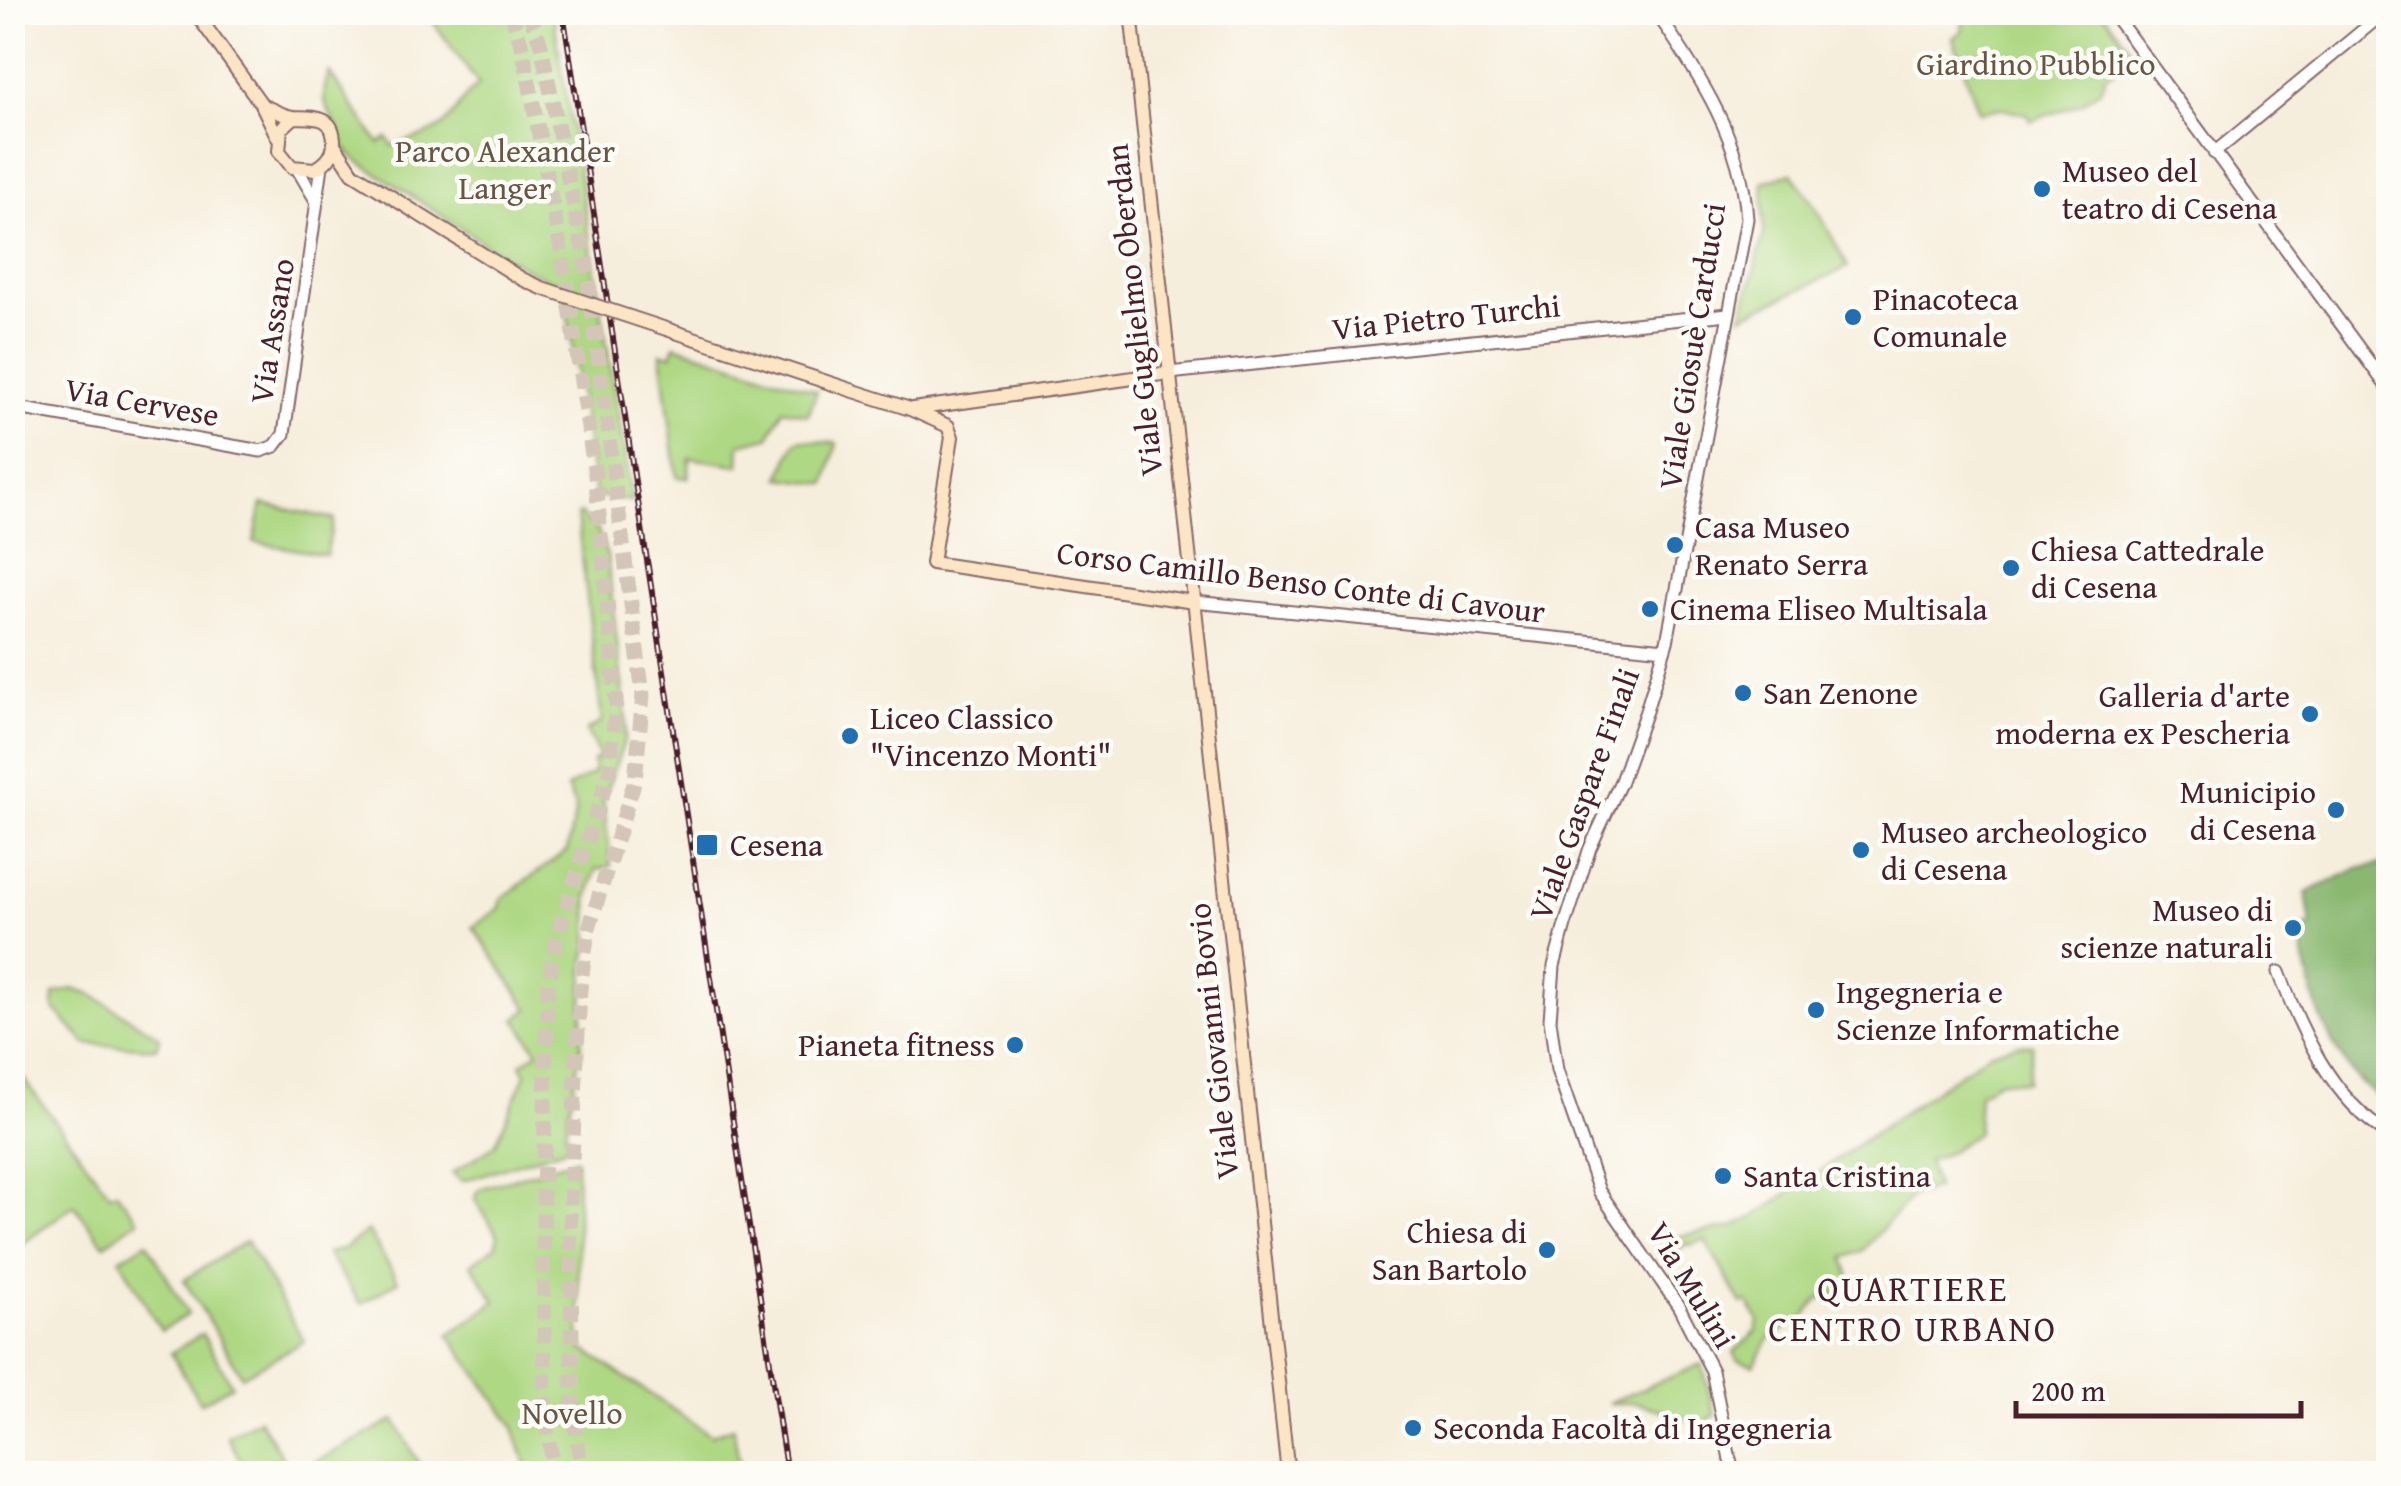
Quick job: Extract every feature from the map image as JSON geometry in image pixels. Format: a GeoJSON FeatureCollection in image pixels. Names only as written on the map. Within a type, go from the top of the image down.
{"type":"FeatureCollection","features":[{"type":"Feature","properties":{"kind":"main road"},"geometry":{"type":"LineString","coordinates":[[195,12],[262,106],[278,138],[282,158],[298,170],[315,170],[328,160],[334,144]]}},
{"type":"Feature","properties":{"kind":"main road","name":"Viale Guglielmo Oberdan"},"geometry":{"type":"LineString","coordinates":[[1132,12],[1194,602]]}},
{"type":"Feature","properties":{"kind":"main road"},"geometry":{"type":"LineString","coordinates":[[262,106],[294,117],[310,115],[322,120],[353,173]]}},
{"type":"Feature","properties":{"kind":"main road"},"geometry":{"type":"LineString","coordinates":[[278,138],[294,117]]}},
{"type":"Feature","properties":{"kind":"main road"},"geometry":{"type":"LineString","coordinates":[[322,166],[353,173],[542,288],[910,409],[1168,373]]}},
{"type":"Feature","properties":{"kind":"main road","name":"Corso Camillo Benso Conte di Cavour"},"geometry":{"type":"LineString","coordinates":[[910,409],[948,426],[952,437],[932,563],[1194,602]]}},
{"type":"Feature","properties":{"kind":"main road","name":"Viale Giovanni Bovio"},"geometry":{"type":"LineString","coordinates":[[1194,602],[1288,1474]]}},
{"type":"Feature","properties":{"kind":"street","name":"Viale Giosuè Carducci"},"geometry":{"type":"LineString","coordinates":[[1656,12],[1723,123],[1743,175],[1747,220],[1665,649]]}},
{"type":"Feature","properties":{"kind":"street"},"geometry":{"type":"LineString","coordinates":[[2112,12],[2388,388]]}},
{"type":"Feature","properties":{"kind":"street"},"geometry":{"type":"LineString","coordinates":[[2214,153],[2385,12]]}},
{"type":"Feature","properties":{"kind":"street","name":"Via Assano"},"geometry":{"type":"LineString","coordinates":[[261,451],[275,446],[284,434],[322,166]]}},
{"type":"Feature","properties":{"kind":"street"},"geometry":{"type":"LineString","coordinates":[[298,170],[319,207]]}},
{"type":"Feature","properties":{"kind":"street","name":"Via Pietro Turchi"},"geometry":{"type":"LineString","coordinates":[[1168,373],[1728,314]]}},
{"type":"Feature","properties":{"kind":"street","name":"Via Cervese"},"geometry":{"type":"LineString","coordinates":[[12,407],[261,451]]}},
{"type":"Feature","properties":{"kind":"street","name":"Corso Camillo Benso Conte di Cavour"},"geometry":{"type":"LineString","coordinates":[[1194,602],[1665,649]]}},
{"type":"Feature","properties":{"kind":"street","name":"Viale Gaspare Finali"},"geometry":{"type":"LineString","coordinates":[[1599,1191],[1557,1070],[1550,1020],[1554,966],[1590,848],[1624,770],[1665,649]]}},
{"type":"Feature","properties":{"kind":"street"},"geometry":{"type":"LineString","coordinates":[[2278,972],[2294,1011],[2338,1086],[2388,1134]]}},
{"type":"Feature","properties":{"kind":"street","name":"Via Mulini"},"geometry":{"type":"LineString","coordinates":[[1599,1191],[1679,1306],[1712,1371],[1733,1474]]}},
{"type":"Feature","properties":{"kind":"green space","name":"Parco Alexander Langer"},"geometry":{"type":"Polygon","coordinates":[[[427,13],[553,13],[632,501],[595,496],[563,284],[505,257],[355,159],[346,149],[327,108],[324,90],[329,72],[379,143],[387,138],[393,146],[446,123],[479,85],[427,13]]]}},
{"type":"Feature","properties":{"kind":"green space","name":"Giardino Pubblico"},"geometry":{"type":"Polygon","coordinates":[[[1964,13],[2103,13],[2136,56],[2105,76],[2101,89],[2080,104],[2030,121],[2027,114],[2002,108],[1979,112],[1953,38],[1962,31],[1964,13]]]}},
{"type":"Feature","properties":{"kind":"green space"},"geometry":{"type":"Polygon","coordinates":[[[1792,173],[1848,267],[1742,316],[1764,234],[1763,182],[1792,173]]]}},
{"type":"Feature","properties":{"kind":"green space"},"geometry":{"type":"Polygon","coordinates":[[[675,345],[817,391],[808,415],[783,409],[769,437],[740,444],[739,465],[690,458],[688,478],[677,477],[661,353],[671,355],[675,345]]]}},
{"type":"Feature","properties":{"kind":"green space"},"geometry":{"type":"Polygon","coordinates":[[[795,443],[837,443],[826,484],[780,478],[795,443]]]}},
{"type":"Feature","properties":{"kind":"green space"},"geometry":{"type":"Polygon","coordinates":[[[262,504],[334,519],[326,555],[254,542],[262,504]]]}},
{"type":"Feature","properties":{"kind":"green space"},"geometry":{"type":"Polygon","coordinates":[[[577,515],[598,531],[607,556],[626,720],[625,739],[603,800],[611,866],[596,870],[588,898],[589,945],[581,1046],[565,1134],[571,1136],[562,1149],[462,1181],[452,1173],[495,1145],[526,1074],[521,1064],[538,1052],[516,1019],[529,1009],[473,927],[500,908],[501,899],[567,851],[576,809],[567,788],[594,773],[593,761],[600,757],[586,731],[602,722],[577,515]]]}},
{"type":"Feature","properties":{"kind":"green space"},"geometry":{"type":"Polygon","coordinates":[[[2388,863],[2388,1105],[2350,1070],[2325,1028],[2309,980],[2299,929],[2311,926],[2306,893],[2357,869],[2388,863]]]}},
{"type":"Feature","properties":{"kind":"green space"},"geometry":{"type":"Polygon","coordinates":[[[72,989],[92,995],[160,1037],[156,1048],[86,1044],[54,1009],[54,994],[72,989]]]}},
{"type":"Feature","properties":{"kind":"green space"},"geometry":{"type":"Polygon","coordinates":[[[2017,1044],[2033,1045],[2027,1081],[2000,1080],[1979,1093],[1977,1133],[1946,1154],[1928,1160],[1936,1188],[1913,1195],[1862,1251],[1844,1258],[1853,1288],[1818,1299],[1804,1318],[1769,1339],[1754,1365],[1738,1360],[1734,1352],[1757,1331],[1759,1320],[1747,1301],[1742,1304],[1705,1240],[1689,1243],[1662,1258],[1656,1248],[1678,1241],[1680,1236],[1733,1227],[1754,1217],[1989,1053],[2017,1044]]]}},
{"type":"Feature","properties":{"kind":"green space"},"geometry":{"type":"Polygon","coordinates":[[[13,1065],[110,1194],[116,1191],[138,1220],[104,1245],[74,1205],[13,1251],[12,1120],[19,1115],[13,1107],[13,1065]]]}},
{"type":"Feature","properties":{"kind":"green space","name":"Novello"},"geometry":{"type":"Polygon","coordinates":[[[576,1159],[580,1347],[711,1435],[733,1427],[741,1473],[529,1473],[513,1425],[449,1335],[496,1301],[471,1264],[496,1246],[498,1235],[475,1200],[476,1193],[576,1159]]]}},
{"type":"Feature","properties":{"kind":"green space"},"geometry":{"type":"Polygon","coordinates":[[[368,1231],[398,1281],[361,1304],[327,1254],[343,1249],[368,1231]]]}},
{"type":"Feature","properties":{"kind":"green space"},"geometry":{"type":"Polygon","coordinates":[[[246,1241],[304,1341],[242,1376],[184,1280],[246,1241]]]}},
{"type":"Feature","properties":{"kind":"green space"},"geometry":{"type":"Polygon","coordinates":[[[147,1242],[188,1314],[161,1331],[120,1259],[147,1242]]]}},
{"type":"Feature","properties":{"kind":"green space"},"geometry":{"type":"Polygon","coordinates":[[[202,1334],[232,1385],[200,1403],[171,1353],[202,1334]]]}},
{"type":"Feature","properties":{"kind":"green space"},"geometry":{"type":"Polygon","coordinates":[[[1702,1364],[1715,1415],[1703,1424],[1638,1403],[1608,1403],[1702,1364]]]}},
{"type":"Feature","properties":{"kind":"green space"},"geometry":{"type":"Polygon","coordinates":[[[259,1419],[292,1473],[248,1473],[227,1436],[259,1419]]]}},
{"type":"Feature","properties":{"kind":"green space"},"geometry":{"type":"Polygon","coordinates":[[[395,1420],[424,1473],[294,1473],[395,1420]]]}},
{"type":"Feature","properties":{"kind":"tunnel"},"geometry":{"type":"LineString","coordinates":[[511,12],[523,50],[564,266],[596,482],[616,701],[610,770],[558,933],[548,987],[543,1195],[545,1414],[554,1474]]}},
{"type":"Feature","properties":{"kind":"tunnel"},"geometry":{"type":"LineString","coordinates":[[529,12],[541,45],[586,265],[643,695],[635,780],[588,931],[580,989],[570,1203],[573,1407],[582,1474]]}},
{"type":"Feature","properties":{"kind":"railway"},"geometry":{"type":"LineString","coordinates":[[563,12],[787,1474]]}},
{"type":"Feature","properties":{"kind":"place","name":"Museo del teatro di Cesena"},"geometry":{"type":"Point","coordinates":[2042,189]}},
{"type":"Feature","properties":{"kind":"place","name":"Pinacoteca Comunale"},"geometry":{"type":"Point","coordinates":[1853,317]}},
{"type":"Feature","properties":{"kind":"place","name":"Casa Museo Renato Serra"},"geometry":{"type":"Point","coordinates":[1675,545]}},
{"type":"Feature","properties":{"kind":"place","name":"Chiesa Cattedrale di Cesena"},"geometry":{"type":"Point","coordinates":[2011,568]}},
{"type":"Feature","properties":{"kind":"place","name":"Cinema Eliseo Multisala"},"geometry":{"type":"Point","coordinates":[1650,609]}},
{"type":"Feature","properties":{"kind":"place","name":"San Zenone"},"geometry":{"type":"Point","coordinates":[1743,693]}},
{"type":"Feature","properties":{"kind":"place","name":"Galleria d'arte moderna ex Pescheria"},"geometry":{"type":"Point","coordinates":[2310,714]}},
{"type":"Feature","properties":{"kind":"place","name":"Liceo Classico \"Vincenzo Monti\""},"geometry":{"type":"Point","coordinates":[850,736]}},
{"type":"Feature","properties":{"kind":"place","name":"Municipio di Cesena"},"geometry":{"type":"Point","coordinates":[2336,810]}},
{"type":"Feature","properties":{"kind":"place","name":"Cesena"},"geometry":{"type":"Point","coordinates":[707,845]}},
{"type":"Feature","properties":{"kind":"place","name":"Museo archeologico di Cesena"},"geometry":{"type":"Point","coordinates":[1861,850]}},
{"type":"Feature","properties":{"kind":"place","name":"Museo di scienze naturali"},"geometry":{"type":"Point","coordinates":[2293,928]}},
{"type":"Feature","properties":{"kind":"place","name":"Ingegneria e Scienze Informatiche"},"geometry":{"type":"Point","coordinates":[1816,1010]}},
{"type":"Feature","properties":{"kind":"place","name":"Pianeta fitness"},"geometry":{"type":"Point","coordinates":[1015,1045]}},
{"type":"Feature","properties":{"kind":"place","name":"Santa Cristina"},"geometry":{"type":"Point","coordinates":[1723,1176]}},
{"type":"Feature","properties":{"kind":"place","name":"Chiesa di San Bartolo"},"geometry":{"type":"Point","coordinates":[1547,1250]}},
{"type":"Feature","properties":{"kind":"place","name":"Seconda Facoltà di Ingegneria"},"geometry":{"type":"Point","coordinates":[1413,1428]}},
{"type":"Feature","properties":{"kind":"district","name":"QUARTIERE CENTRO URBANO"},"geometry":{"type":"Point","coordinates":[1913,1309]}}]}
